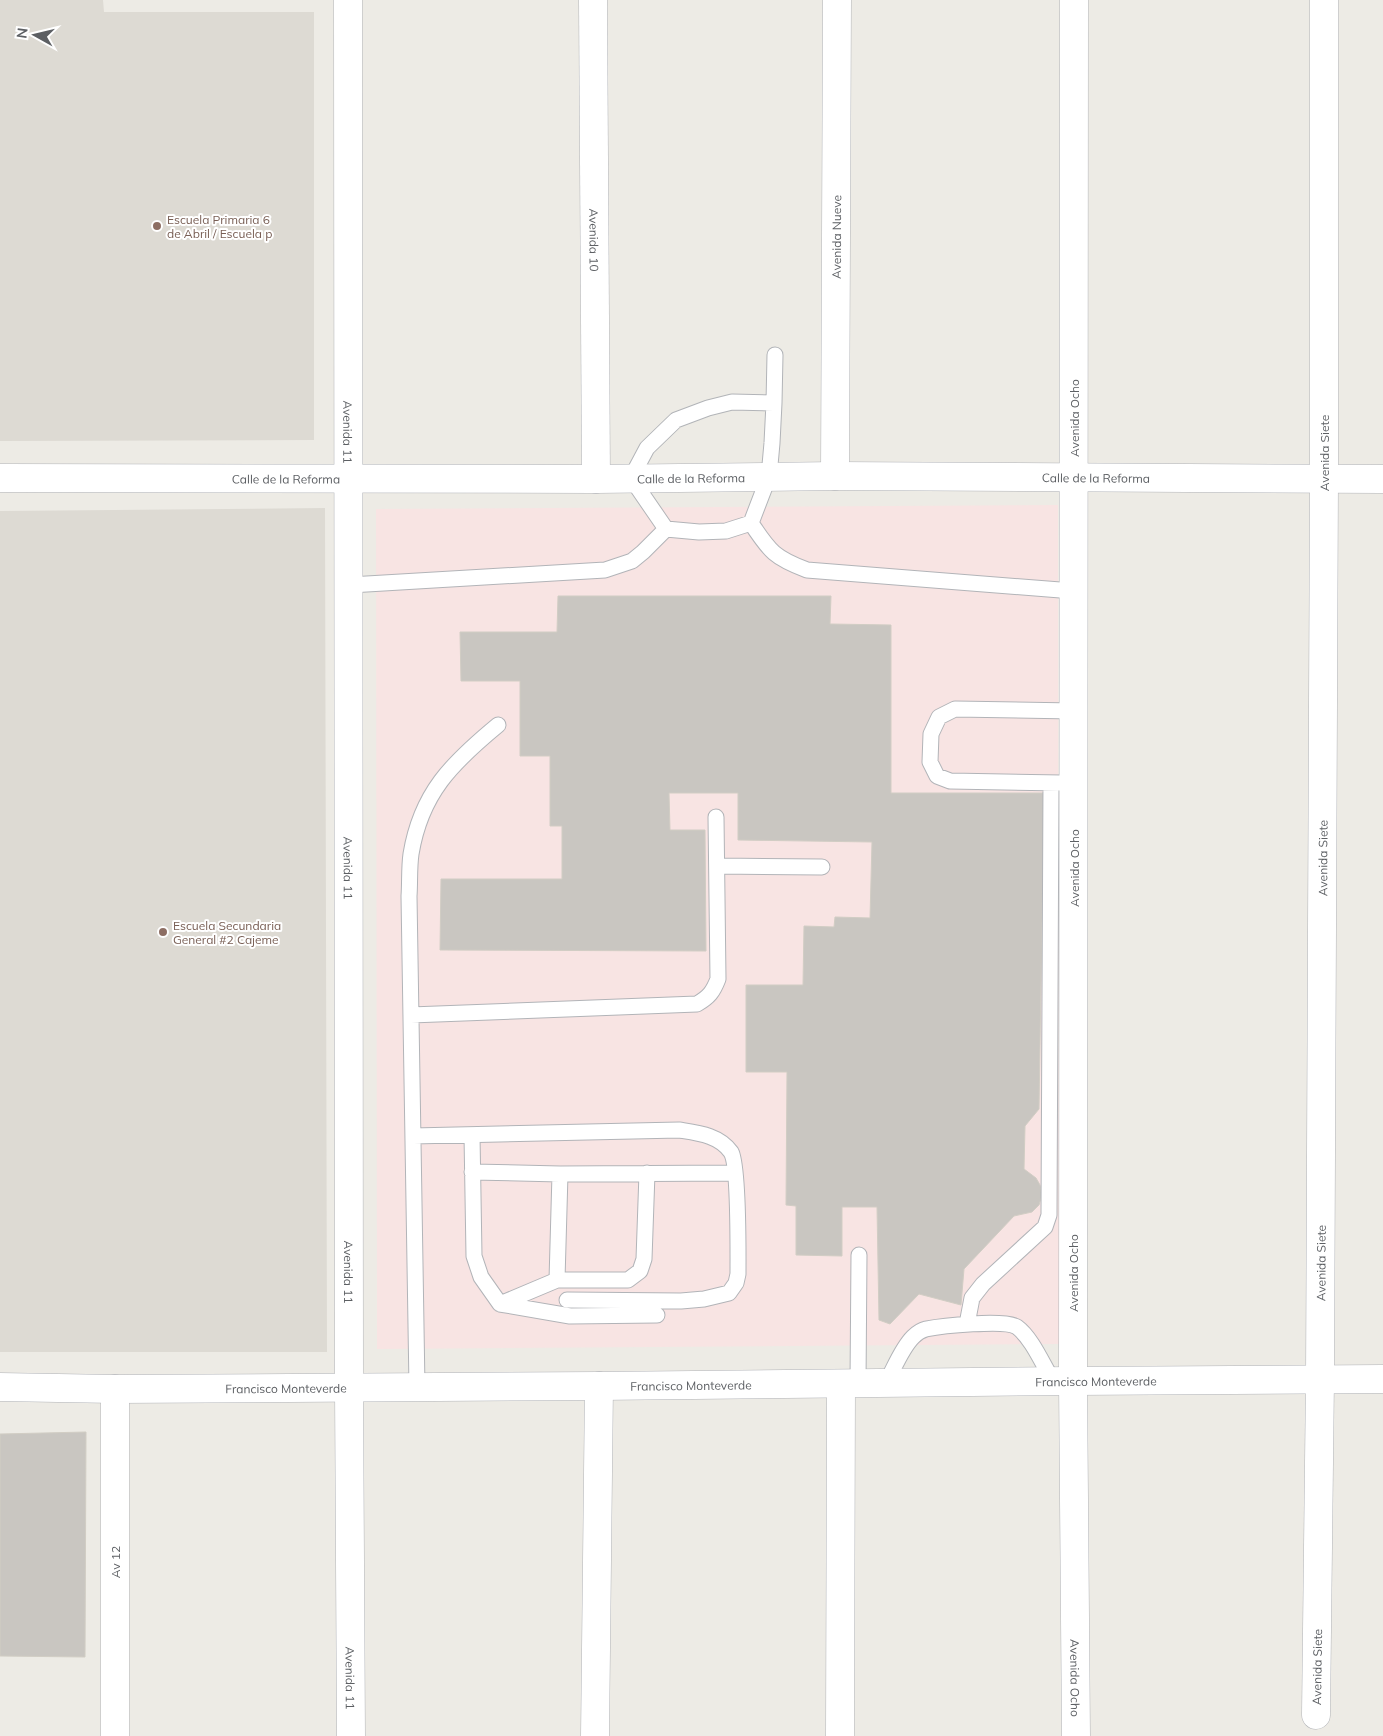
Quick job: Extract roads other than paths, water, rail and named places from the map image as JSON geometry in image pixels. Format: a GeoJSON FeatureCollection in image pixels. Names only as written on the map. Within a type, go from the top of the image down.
{"type":"FeatureCollection","features":[{"type":"Feature","properties":{"kind":"street","name":"Avenida 11"},"geometry":{"type":"LineString","coordinates":[[348,0],[350,479],[349,1388],[352,1736]]}},
{"type":"Feature","properties":{"kind":"street","name":"Avenida 10"},"geometry":{"type":"LineString","coordinates":[[593,0],[596,479]]}},
{"type":"Feature","properties":{"kind":"street","name":"Avenida Nueve"},"geometry":{"type":"LineString","coordinates":[[835,476],[837,0]]}},
{"type":"Feature","properties":{"kind":"street","name":"Avenida Ocho"},"geometry":{"type":"LineString","coordinates":[[1074,0],[1074,710],[1062,783],[1063,1381],[1076,1736]]}},
{"type":"Feature","properties":{"kind":"street","name":"Avenida Siete"},"geometry":{"type":"LineString","coordinates":[[1316,1716],[1320,1379],[1324,0]]}},
{"type":"Feature","properties":{"kind":"street","name":"Calle de la Reforma"},"geometry":{"type":"LineString","coordinates":[[0,478],[596,479],[835,476],[1383,479]]}},
{"type":"Feature","properties":{"kind":"street","name":"Francisco Monteverde"},"geometry":{"type":"LineString","coordinates":[[0,1387],[115,1389],[349,1388],[1383,1379]]}},
{"type":"Feature","properties":{"kind":"street"},"geometry":{"type":"LineString","coordinates":[[840,1736],[850,1384]]}},
{"type":"Feature","properties":{"kind":"street"},"geometry":{"type":"LineString","coordinates":[[595,1736],[599,1386]]}},
{"type":"Feature","properties":{"kind":"street","name":"Av 12"},"geometry":{"type":"LineString","coordinates":[[115,1389],[115,1736]]}},
{"type":"Feature","properties":{"kind":"lane"},"geometry":{"type":"LineString","coordinates":[[666,529],[699,532],[726,531],[750,523],[769,476],[775,355]]}},
{"type":"Feature","properties":{"kind":"lane"},"geometry":{"type":"LineString","coordinates":[[666,529],[631,478],[647,448],[676,420],[708,408],[732,402],[774,403]]}},
{"type":"Feature","properties":{"kind":"lane"},"geometry":{"type":"LineString","coordinates":[[750,523],[766,546],[783,561],[807,570],[1073,591]]}},
{"type":"Feature","properties":{"kind":"lane"},"geometry":{"type":"LineString","coordinates":[[350,586],[605,570],[632,560],[666,529]]}},
{"type":"Feature","properties":{"kind":"lane"},"geometry":{"type":"LineString","coordinates":[[968,1324],[972,1298],[983,1284],[1046,1227],[1049,1215],[1062,783],[950,781],[937,776],[930,762],[931,734],[939,718],[955,709],[1074,710]]}},
{"type":"Feature","properties":{"kind":"lane"},"geometry":{"type":"LineString","coordinates":[[417,1387],[409,896],[411,855],[420,819],[435,787],[465,752],[498,725]]}},
{"type":"Feature","properties":{"kind":"lane"},"geometry":{"type":"LineString","coordinates":[[411,1015],[697,1004],[709,997],[714,991],[718,979],[716,817]]}},
{"type":"Feature","properties":{"kind":"lane"},"geometry":{"type":"LineString","coordinates":[[717,866],[822,867]]}},
{"type":"Feature","properties":{"kind":"lane"},"geometry":{"type":"LineString","coordinates":[[413,1136],[679,1130],[705,1134],[726,1147],[732,1154],[736,1173],[738,1274],[736,1283],[729,1292],[704,1299],[681,1301],[567,1300]]}},
{"type":"Feature","properties":{"kind":"lane"},"geometry":{"type":"LineString","coordinates":[[472,1135],[474,1256],[481,1277],[500,1304],[570,1316],[657,1315]]}},
{"type":"Feature","properties":{"kind":"lane"},"geometry":{"type":"LineString","coordinates":[[472,1172],[560,1174],[736,1173]]}},
{"type":"Feature","properties":{"kind":"lane"},"geometry":{"type":"LineString","coordinates":[[500,1304],[556,1280],[628,1280],[640,1271],[644,1259],[647,1173]]}},
{"type":"Feature","properties":{"kind":"lane"},"geometry":{"type":"LineString","coordinates":[[556,1280],[560,1174]]}},
{"type":"Feature","properties":{"kind":"lane"},"geometry":{"type":"LineString","coordinates":[[850,1384],[859,1255]]}},
{"type":"Feature","properties":{"kind":"lane"},"geometry":{"type":"LineString","coordinates":[[886,1384],[905,1347],[913,1337],[924,1330],[968,1324],[1008,1324],[1016,1327],[1063,1381]]}},
{"type":"Feature","properties":{"kind":"place","name":"Escuela Primaria 6 de Abril / Escuela p"},"geometry":{"type":"Point","coordinates":[157,226]}},
{"type":"Feature","properties":{"kind":"place","name":"Escuela Secundaria General #2 Cajeme"},"geometry":{"type":"Point","coordinates":[163,932]}}]}
